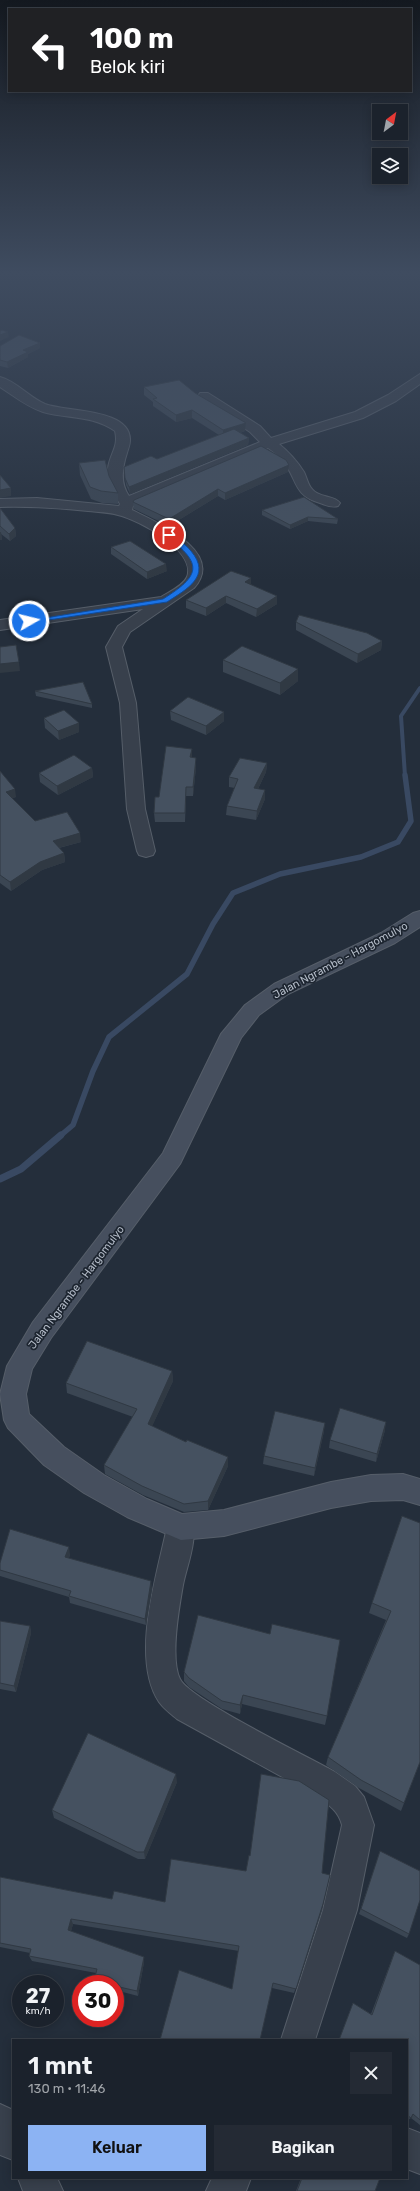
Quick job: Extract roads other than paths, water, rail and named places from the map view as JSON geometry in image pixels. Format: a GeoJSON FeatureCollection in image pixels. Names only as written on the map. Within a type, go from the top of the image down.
{"type":"FeatureCollection","features":[{"type":"Feature","properties":{"kind":"main road","name":"Jalan Ngrambe - Hargomulyo"},"geometry":{"type":"LineString","coordinates":[[420,918],[388,938],[280,990],[252,1010],[232,1034],[172,1158],[42,1330],[20,1366],[6,1397],[17,1420],[54,1456],[112,1494],[138,1508],[181,1527],[224,1523],[332,1495],[371,1488],[403,1487],[420,1492]]}},
{"type":"Feature","properties":{"kind":"street"},"geometry":{"type":"LineString","coordinates":[[146,851],[136,809],[130,748],[128,703],[114,647],[124,629],[183,589],[194,578],[197,568],[194,558],[184,546],[169,535],[122,511],[136,498],[268,443],[359,415],[392,398],[420,378]]}},
{"type":"Feature","properties":{"kind":"street"},"geometry":{"type":"LineString","coordinates":[[0,381],[32,403],[47,409],[106,419],[121,429],[124,441],[115,468],[118,490],[126,507]]}},
{"type":"Feature","properties":{"kind":"street"},"geometry":{"type":"LineString","coordinates":[[204,396],[255,428],[268,443],[285,455],[297,472],[306,491],[319,500],[333,504]]}},
{"type":"Feature","properties":{"kind":"street"},"geometry":{"type":"LineString","coordinates":[[0,503],[37,502],[126,507]]}},
{"type":"Feature","properties":{"kind":"street"},"geometry":{"type":"LineString","coordinates":[[0,625],[165,601]]}},
{"type":"Feature","properties":{"kind":"street"},"geometry":{"type":"LineString","coordinates":[[181,1527],[160,1643],[162,1668],[167,1688],[188,1708],[324,1782],[344,1797],[353,1808],[358,1825],[340,1910],[298,2039]]}},
{"type":"Feature","properties":{"kind":"street"},"geometry":{"type":"LineString","coordinates":[[0,2122],[12,2140]]}},
{"type":"Feature","properties":{"kind":"street"},"geometry":{"type":"LineString","coordinates":[[408,2147],[420,2156]]}},
{"type":"Feature","properties":{"kind":"street"},"geometry":{"type":"LineString","coordinates":[[37,2179],[44,2191]]}},
{"type":"Feature","properties":{"kind":"street"},"geometry":{"type":"LineString","coordinates":[[225,2191],[232,2179]]}},
{"type":"Feature","properties":{"kind":"waterway"},"geometry":{"type":"LineString","coordinates":[[405,776],[401,716],[420,688]]}},
{"type":"Feature","properties":{"kind":"waterway"},"geometry":{"type":"LineString","coordinates":[[60,1136],[73,1125],[93,1071],[109,1037],[187,974],[213,924],[233,893],[280,874],[361,857],[398,842],[411,821],[405,775]]}},
{"type":"Feature","properties":{"kind":"waterway"},"geometry":{"type":"LineString","coordinates":[[0,1179],[21,1169],[61,1135]]}}]}
